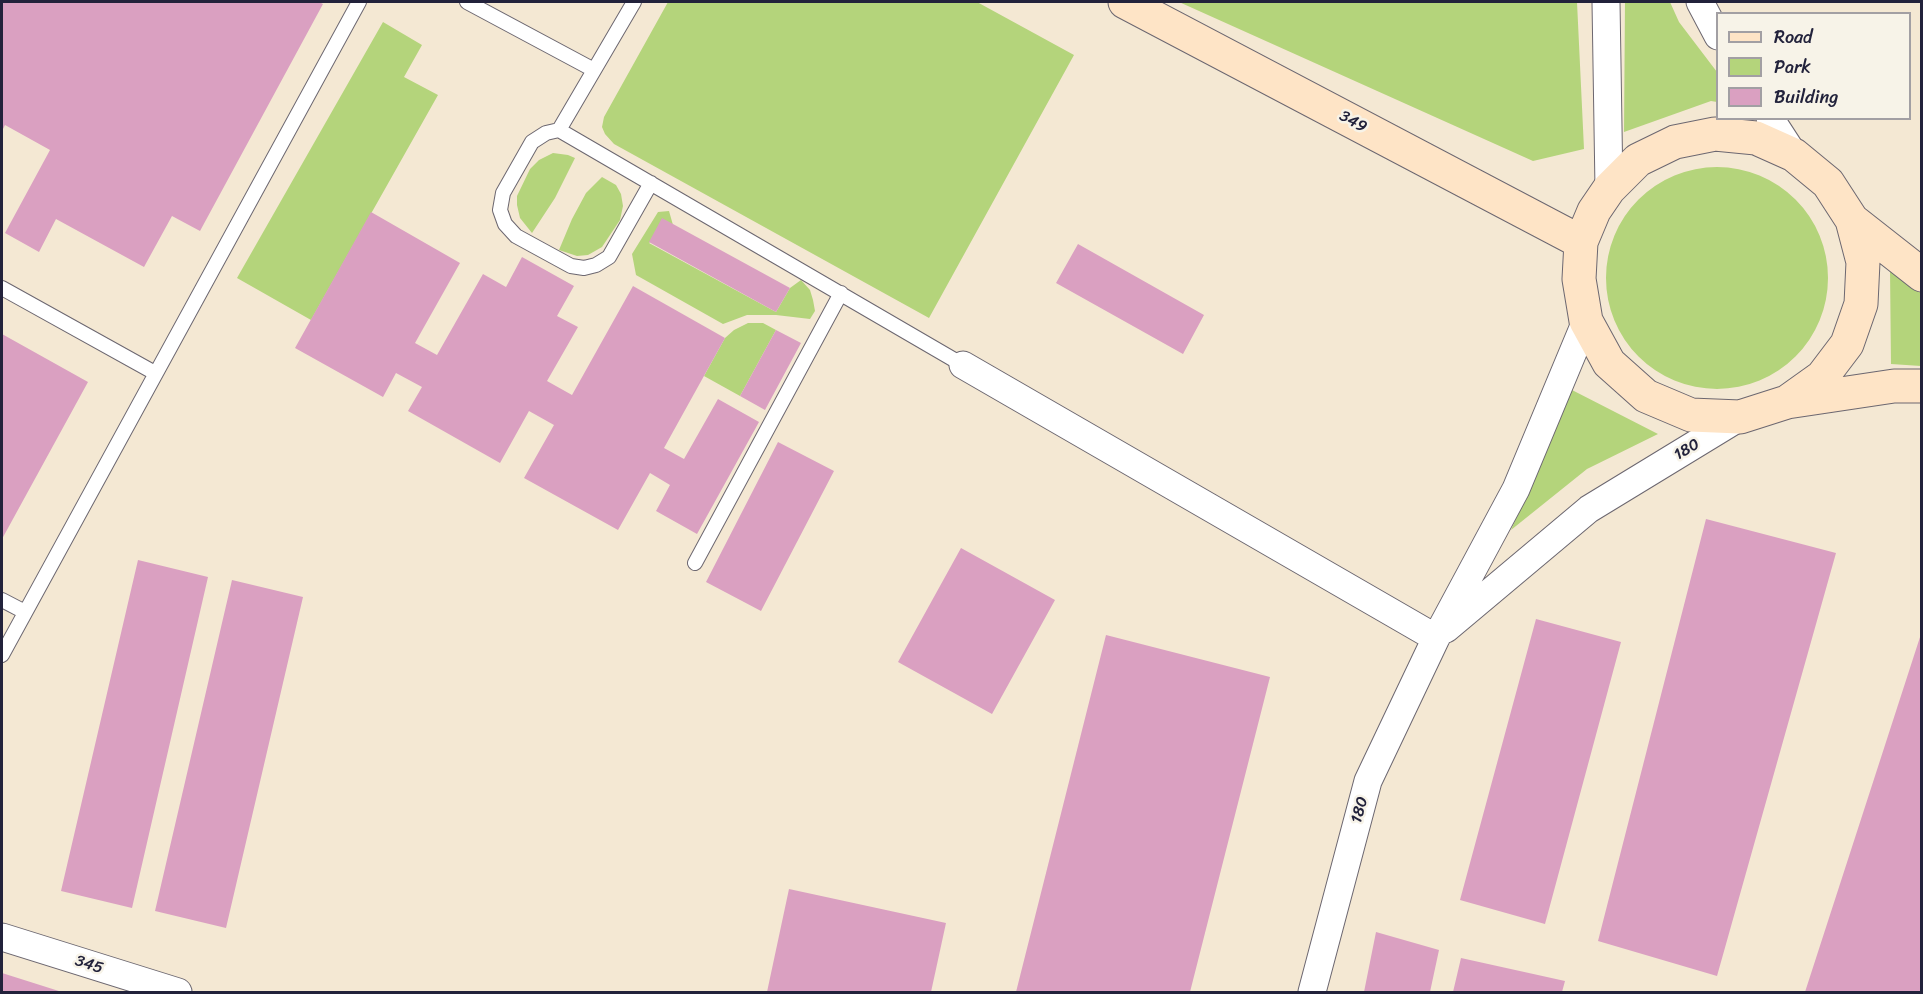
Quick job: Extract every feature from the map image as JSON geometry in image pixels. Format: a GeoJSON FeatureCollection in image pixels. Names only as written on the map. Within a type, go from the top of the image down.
{"type":"FeatureCollection","features":[{"type":"Feature","properties":{"kind":"street","name":"349"},"geometry":{"type":"LineString","coordinates":[[1125,2],[1581,242]]}},
{"type":"Feature","properties":{"kind":"street"},"geometry":{"type":"LineString","coordinates":[[1606,2],[1609,189]]}},
{"type":"Feature","properties":{"kind":"street"},"geometry":{"type":"LineString","coordinates":[[1700,2],[1716,32]]}},
{"type":"Feature","properties":{"kind":"street"},"geometry":{"type":"LineString","coordinates":[[1771,120],[1794,155]]}},
{"type":"Feature","properties":{"kind":"street"},"geometry":{"type":"LineString","coordinates":[[1787,402],[1822,377],[1847,344],[1861,304],[1863,262],[1852,220],[1828,183],[1794,155],[1756,138],[1715,134],[1675,142],[1638,160],[1609,189],[1594,211],[1581,242],[1579,279],[1586,321],[1609,363],[1646,396],[1691,415],[1740,417],[1787,402],[1894,386],[1922,386]]}},
{"type":"Feature","properties":{"kind":"street"},"geometry":{"type":"LineString","coordinates":[[1852,220],[1922,275]]}},
{"type":"Feature","properties":{"kind":"street","name":"180"},"geometry":{"type":"LineString","coordinates":[[1312,993],[1368,781],[1436,638],[1515,489],[1586,321]]}},
{"type":"Feature","properties":{"kind":"street"},"geometry":{"type":"LineString","coordinates":[[963,365],[1436,638]]}},
{"type":"Feature","properties":{"kind":"street","name":"180"},"geometry":{"type":"LineString","coordinates":[[1436,638],[1589,510],[1740,417]]}},
{"type":"Feature","properties":{"kind":"street","name":"345"},"geometry":{"type":"LineString","coordinates":[[2,937],[178,993]]}},
{"type":"Feature","properties":{"kind":"lane"},"geometry":{"type":"LineString","coordinates":[[2,655],[359,2]]}},
{"type":"Feature","properties":{"kind":"lane"},"geometry":{"type":"LineString","coordinates":[[467,2],[594,70]]}},
{"type":"Feature","properties":{"kind":"lane"},"geometry":{"type":"LineString","coordinates":[[559,130],[634,2]]}},
{"type":"Feature","properties":{"kind":"lane"},"geometry":{"type":"LineString","coordinates":[[651,183],[609,257],[596,265],[584,268],[572,266],[516,236],[505,224],[500,210],[502,193],[532,142],[546,133],[559,130],[651,183],[963,365]]}},
{"type":"Feature","properties":{"kind":"lane"},"geometry":{"type":"LineString","coordinates":[[2,288],[155,373]]}},
{"type":"Feature","properties":{"kind":"lane"},"geometry":{"type":"LineString","coordinates":[[695,563],[840,293]]}},
{"type":"Feature","properties":{"kind":"lane"},"geometry":{"type":"LineString","coordinates":[[2,600],[25,612]]}},
{"type":"Feature","properties":{"kind":"green space"},"geometry":{"type":"Polygon","coordinates":[[[668,2],[977,2],[1074,55],[929,318],[614,144],[605,134],[602,127],[604,117],[668,2]]]}},
{"type":"Feature","properties":{"kind":"green space"},"geometry":{"type":"Polygon","coordinates":[[[1179,2],[1577,2],[1584,149],[1533,161],[1179,2]]]}},
{"type":"Feature","properties":{"kind":"green space"},"geometry":{"type":"Polygon","coordinates":[[[1625,2],[1670,2],[1679,22],[1716,71],[1716,102],[1711,101],[1624,132],[1625,2]]]}},
{"type":"Feature","properties":{"kind":"green space"},"geometry":{"type":"Polygon","coordinates":[[[383,22],[422,45],[404,77],[438,95],[311,320],[237,278],[383,22]]]}},
{"type":"Feature","properties":{"kind":"green space"},"geometry":{"type":"Polygon","coordinates":[[[553,153],[575,158],[555,198],[532,233],[520,218],[517,196],[530,169],[539,160],[553,153]]]}},
{"type":"Feature","properties":{"kind":"green space"},"geometry":{"type":"Polygon","coordinates":[[[1706,167],[1728,167],[1760,175],[1779,185],[1796,199],[1810,216],[1820,235],[1826,256],[1828,278],[1826,300],[1820,321],[1810,340],[1796,357],[1779,371],[1749,385],[1728,389],[1706,389],[1685,385],[1664,376],[1646,364],[1631,349],[1619,331],[1610,310],[1606,289],[1606,267],[1610,246],[1619,225],[1631,207],[1646,192],[1664,180],[1685,171],[1706,167]]]}},
{"type":"Feature","properties":{"kind":"green space"},"geometry":{"type":"Polygon","coordinates":[[[602,177],[616,185],[621,194],[623,206],[620,220],[602,247],[588,255],[577,256],[559,250],[586,193],[602,177]]]}},
{"type":"Feature","properties":{"kind":"green space"},"geometry":{"type":"Polygon","coordinates":[[[669,211],[673,225],[649,243],[776,312],[790,288],[801,280],[810,290],[813,300],[815,311],[810,319],[776,315],[747,315],[723,324],[636,275],[632,254],[658,212],[669,211]]]}},
{"type":"Feature","properties":{"kind":"green space"},"geometry":{"type":"Polygon","coordinates":[[[1890,269],[1921,293],[1921,366],[1891,364],[1890,269]]]}},
{"type":"Feature","properties":{"kind":"green space"},"geometry":{"type":"Polygon","coordinates":[[[748,323],[763,323],[776,330],[740,396],[704,376],[725,338],[748,323]]]}},
{"type":"Feature","properties":{"kind":"green space"},"geometry":{"type":"Polygon","coordinates":[[[1572,390],[1658,434],[1587,469],[1511,530],[1572,390]]]}},
{"type":"Feature","properties":{"kind":"building"},"geometry":{"type":"Polygon","coordinates":[[[2,2],[319,2],[323,4],[200,231],[172,216],[144,267],[56,219],[39,252],[5,233],[50,150],[5,125],[2,131],[2,2]]]}},
{"type":"Feature","properties":{"kind":"building"},"geometry":{"type":"Polygon","coordinates":[[[371,212],[460,263],[415,343],[437,355],[483,274],[506,287],[522,257],[574,286],[557,316],[578,327],[547,381],[572,395],[633,286],[725,338],[664,448],[684,459],[718,399],[759,422],[697,534],[656,511],[670,485],[650,473],[618,530],[524,478],[554,425],[529,411],[500,463],[408,411],[422,387],[396,373],[383,397],[295,348],[371,212]]]}},
{"type":"Feature","properties":{"kind":"building"},"geometry":{"type":"Polygon","coordinates":[[[662,218],[790,288],[776,312],[649,242],[662,218]]]}},
{"type":"Feature","properties":{"kind":"building"},"geometry":{"type":"Polygon","coordinates":[[[1078,244],[1204,315],[1183,354],[1056,283],[1078,244]]]}},
{"type":"Feature","properties":{"kind":"building"},"geometry":{"type":"Polygon","coordinates":[[[776,330],[801,343],[765,410],[740,396],[776,330]]]}},
{"type":"Feature","properties":{"kind":"building"},"geometry":{"type":"Polygon","coordinates":[[[2,334],[88,382],[2,539],[2,334]]]}},
{"type":"Feature","properties":{"kind":"building"},"geometry":{"type":"Polygon","coordinates":[[[778,442],[834,471],[761,611],[706,582],[778,442]]]}},
{"type":"Feature","properties":{"kind":"building"},"geometry":{"type":"Polygon","coordinates":[[[1706,519],[1836,553],[1717,976],[1598,941],[1706,519]]]}},
{"type":"Feature","properties":{"kind":"building"},"geometry":{"type":"Polygon","coordinates":[[[961,548],[1055,600],[992,714],[898,662],[961,548]]]}},
{"type":"Feature","properties":{"kind":"building"},"geometry":{"type":"Polygon","coordinates":[[[138,560],[208,577],[132,908],[61,891],[138,560]]]}},
{"type":"Feature","properties":{"kind":"building"},"geometry":{"type":"Polygon","coordinates":[[[232,580],[303,597],[226,928],[155,911],[232,580]]]}},
{"type":"Feature","properties":{"kind":"building"},"geometry":{"type":"Polygon","coordinates":[[[1536,619],[1621,642],[1545,924],[1460,900],[1536,619]]]}},
{"type":"Feature","properties":{"kind":"building"},"geometry":{"type":"Polygon","coordinates":[[[1921,634],[1922,992],[1805,992],[1921,634]]]}},
{"type":"Feature","properties":{"kind":"building"},"geometry":{"type":"Polygon","coordinates":[[[1106,635],[1270,677],[1190,992],[1016,992],[1106,635]]]}},
{"type":"Feature","properties":{"kind":"building"},"geometry":{"type":"Polygon","coordinates":[[[789,889],[946,923],[931,992],[767,992],[789,889]]]}},
{"type":"Feature","properties":{"kind":"building"},"geometry":{"type":"Polygon","coordinates":[[[1376,932],[1439,950],[1430,992],[1364,992],[1376,932]]]}},
{"type":"Feature","properties":{"kind":"building"},"geometry":{"type":"Polygon","coordinates":[[[1461,958],[1565,981],[1562,992],[1453,992],[1461,958]]]}},
{"type":"Feature","properties":{"kind":"building"},"geometry":{"type":"Polygon","coordinates":[[[2,973],[62,992],[2,992],[2,973]]]}}]}
